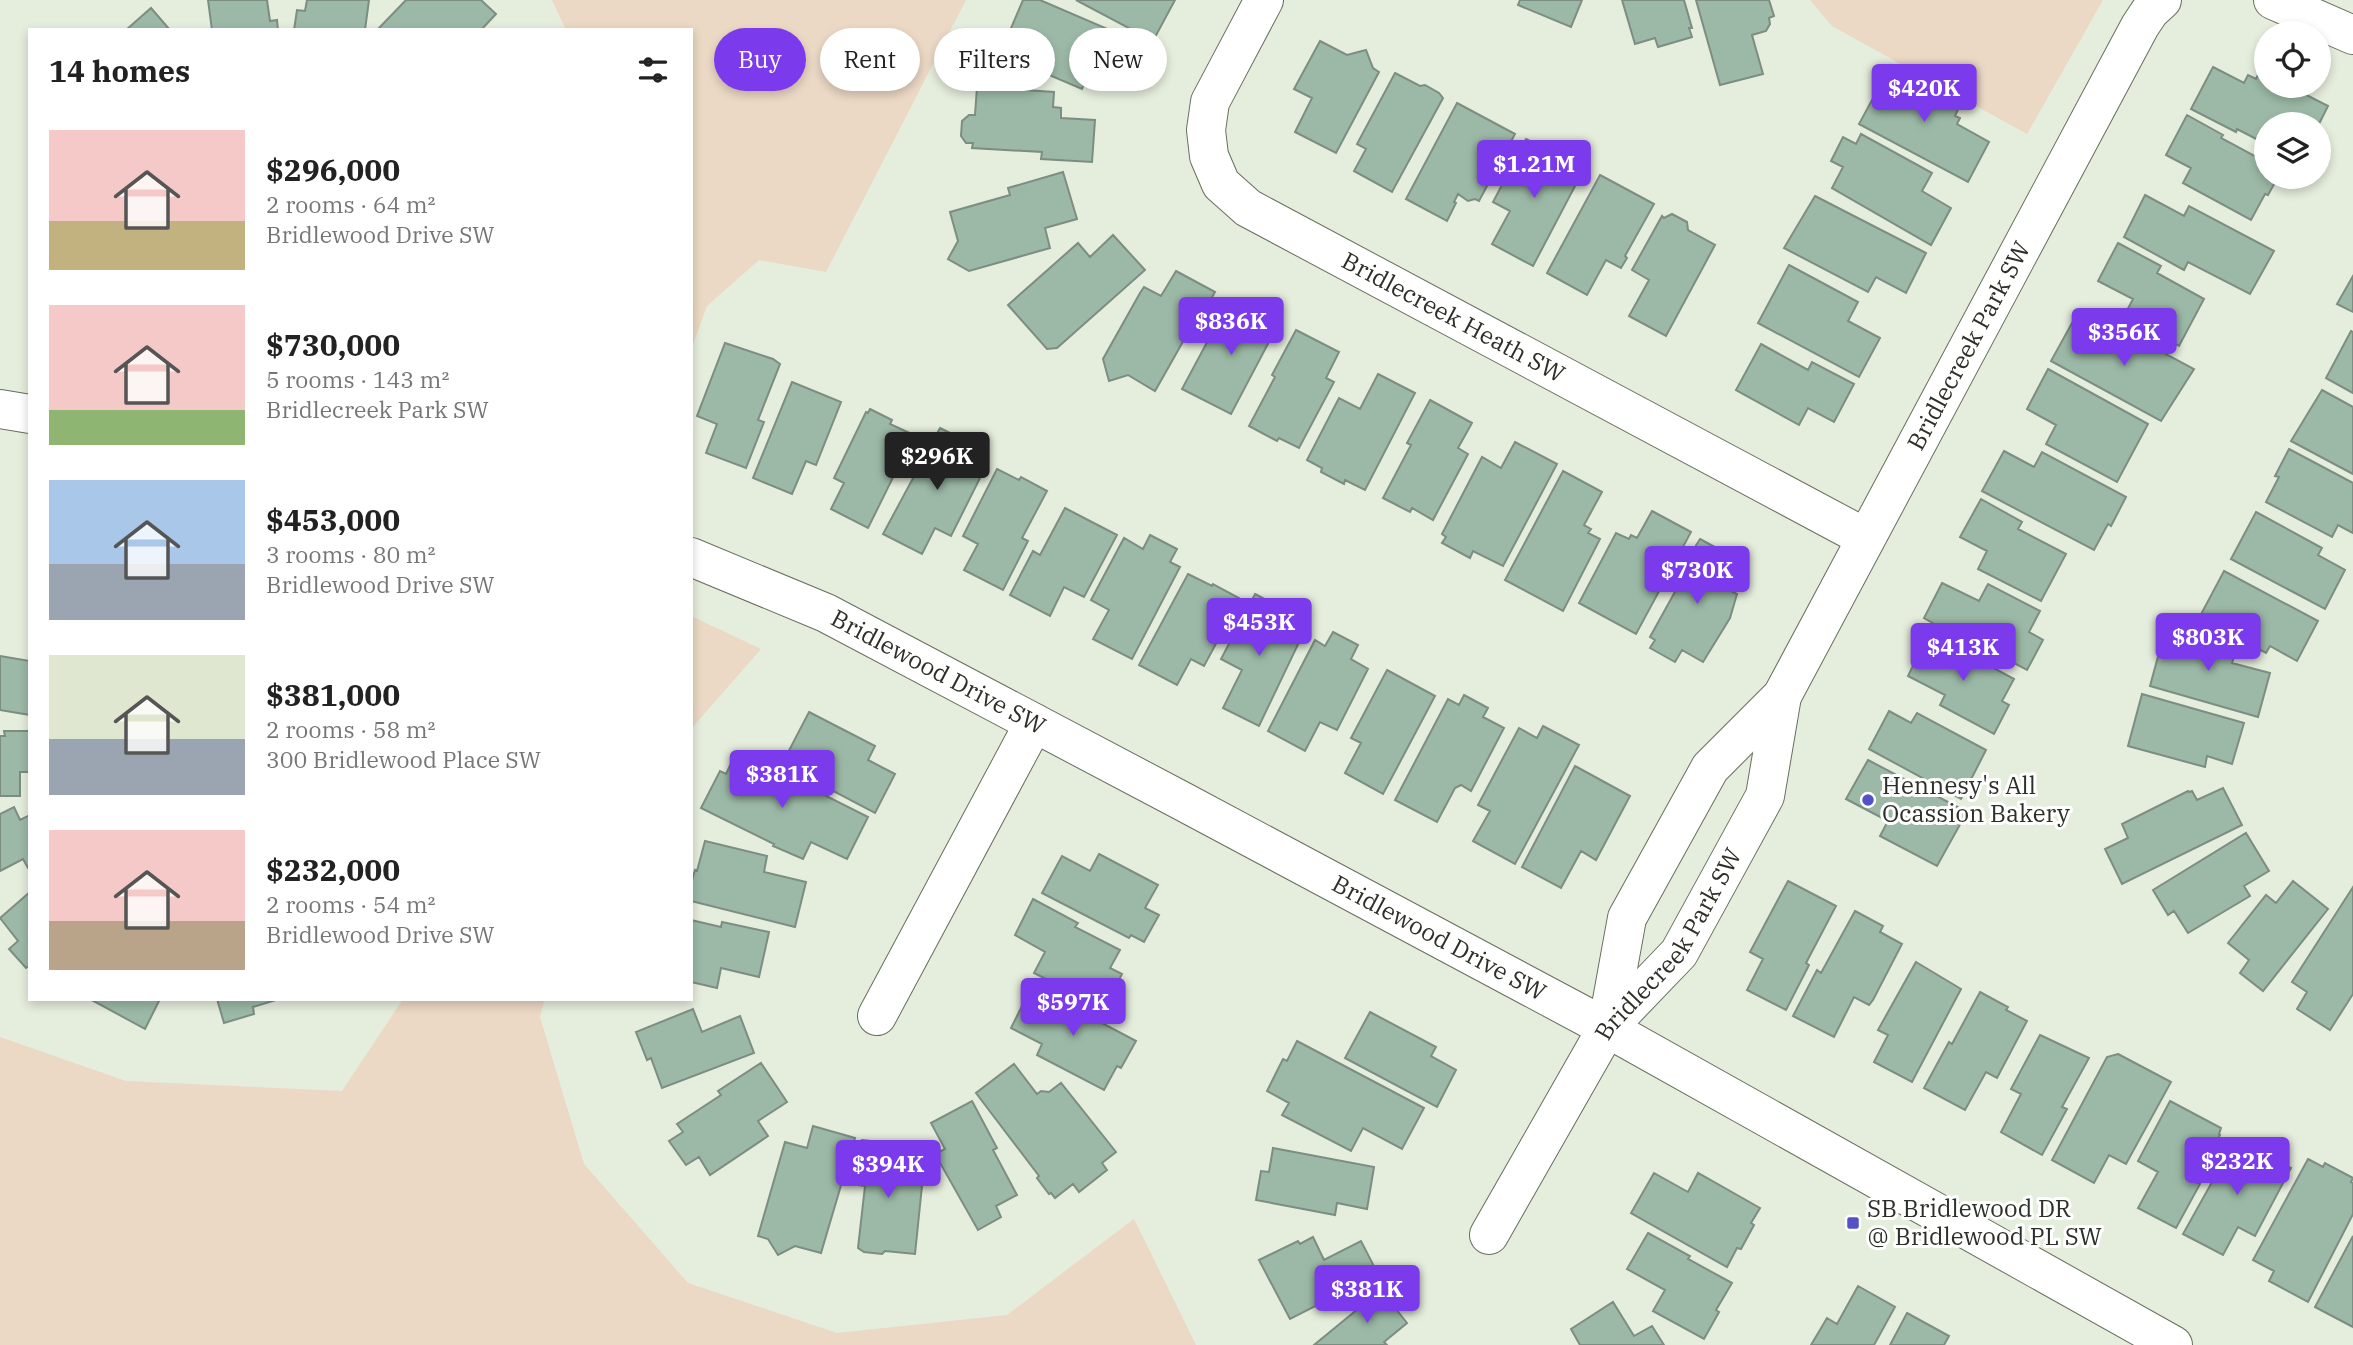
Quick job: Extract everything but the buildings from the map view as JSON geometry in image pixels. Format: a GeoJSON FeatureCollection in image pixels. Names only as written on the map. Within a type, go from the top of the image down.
{"type":"FeatureCollection","features":[{"type":"Feature","properties":{"kind":"street","name":"Bridlecreek Heath SW"},"geometry":{"type":"LineString","coordinates":[[1264,0],[1210,102],[1206,130],[1209,156],[1221,184],[1248,208],[1866,538]]}},
{"type":"Feature","properties":{"kind":"street","name":"Bridlecreek Park SW"},"geometry":{"type":"LineString","coordinates":[[1607,1028],[1679,953],[1765,796],[1783,696],[2133,37],[2150,11],[2162,0]]}},
{"type":"Feature","properties":{"kind":"street"},"geometry":{"type":"LineString","coordinates":[[2273,0],[2353,35]]}},
{"type":"Feature","properties":{"kind":"street"},"geometry":{"type":"LineString","coordinates":[[0,409],[28,414]]}},
{"type":"Feature","properties":{"kind":"street","name":"Bridlewood Drive SW"},"geometry":{"type":"LineString","coordinates":[[693,558],[826,613],[1034,723],[1607,1028],[2173,1345]]}},
{"type":"Feature","properties":{"kind":"street","name":"Bridlecreek Park SW"},"geometry":{"type":"LineString","coordinates":[[1607,1028],[1627,918],[1710,768],[1783,696]]}},
{"type":"Feature","properties":{"kind":"street"},"geometry":{"type":"LineString","coordinates":[[877,1016],[1034,723]]}},
{"type":"Feature","properties":{"kind":"street"},"geometry":{"type":"LineString","coordinates":[[1489,1235],[1607,1028]]}},
{"type":"Feature","properties":{"kind":"shaded area"},"geometry":{"type":"Polygon","coordinates":[[[552,0],[966,0],[952,28],[934,28],[934,62],[920,89],[920,28],[820,28],[820,91],[919,91],[826,272],[759,260],[707,306],[693,344],[693,28],[565,28],[552,0]]]}},
{"type":"Feature","properties":{"kind":"shaded area"},"geometry":{"type":"Polygon","coordinates":[[[1810,0],[2103,0],[2027,134],[1832,26],[1810,0]]]}},
{"type":"Feature","properties":{"kind":"shaded area"},"geometry":{"type":"Polygon","coordinates":[[[693,617],[761,649],[693,727],[693,617]]]}},
{"type":"Feature","properties":{"kind":"shaded area"},"geometry":{"type":"Polygon","coordinates":[[[402,1001],[544,1001],[540,1017],[584,1164],[688,1283],[837,1333],[1007,1315],[1134,1219],[1196,1345],[0,1345],[0,1037],[126,1081],[342,1091],[402,1001]]]}},
{"type":"Feature","properties":{"kind":"place","name":"Hennesy's All Ocassion Bakery"},"geometry":{"type":"Point","coordinates":[1868,800]}},
{"type":"Feature","properties":{"kind":"place","name":"SB Bridlewood DR @ Bridlewood PL SW"},"geometry":{"type":"Point","coordinates":[1853,1223]}}]}
